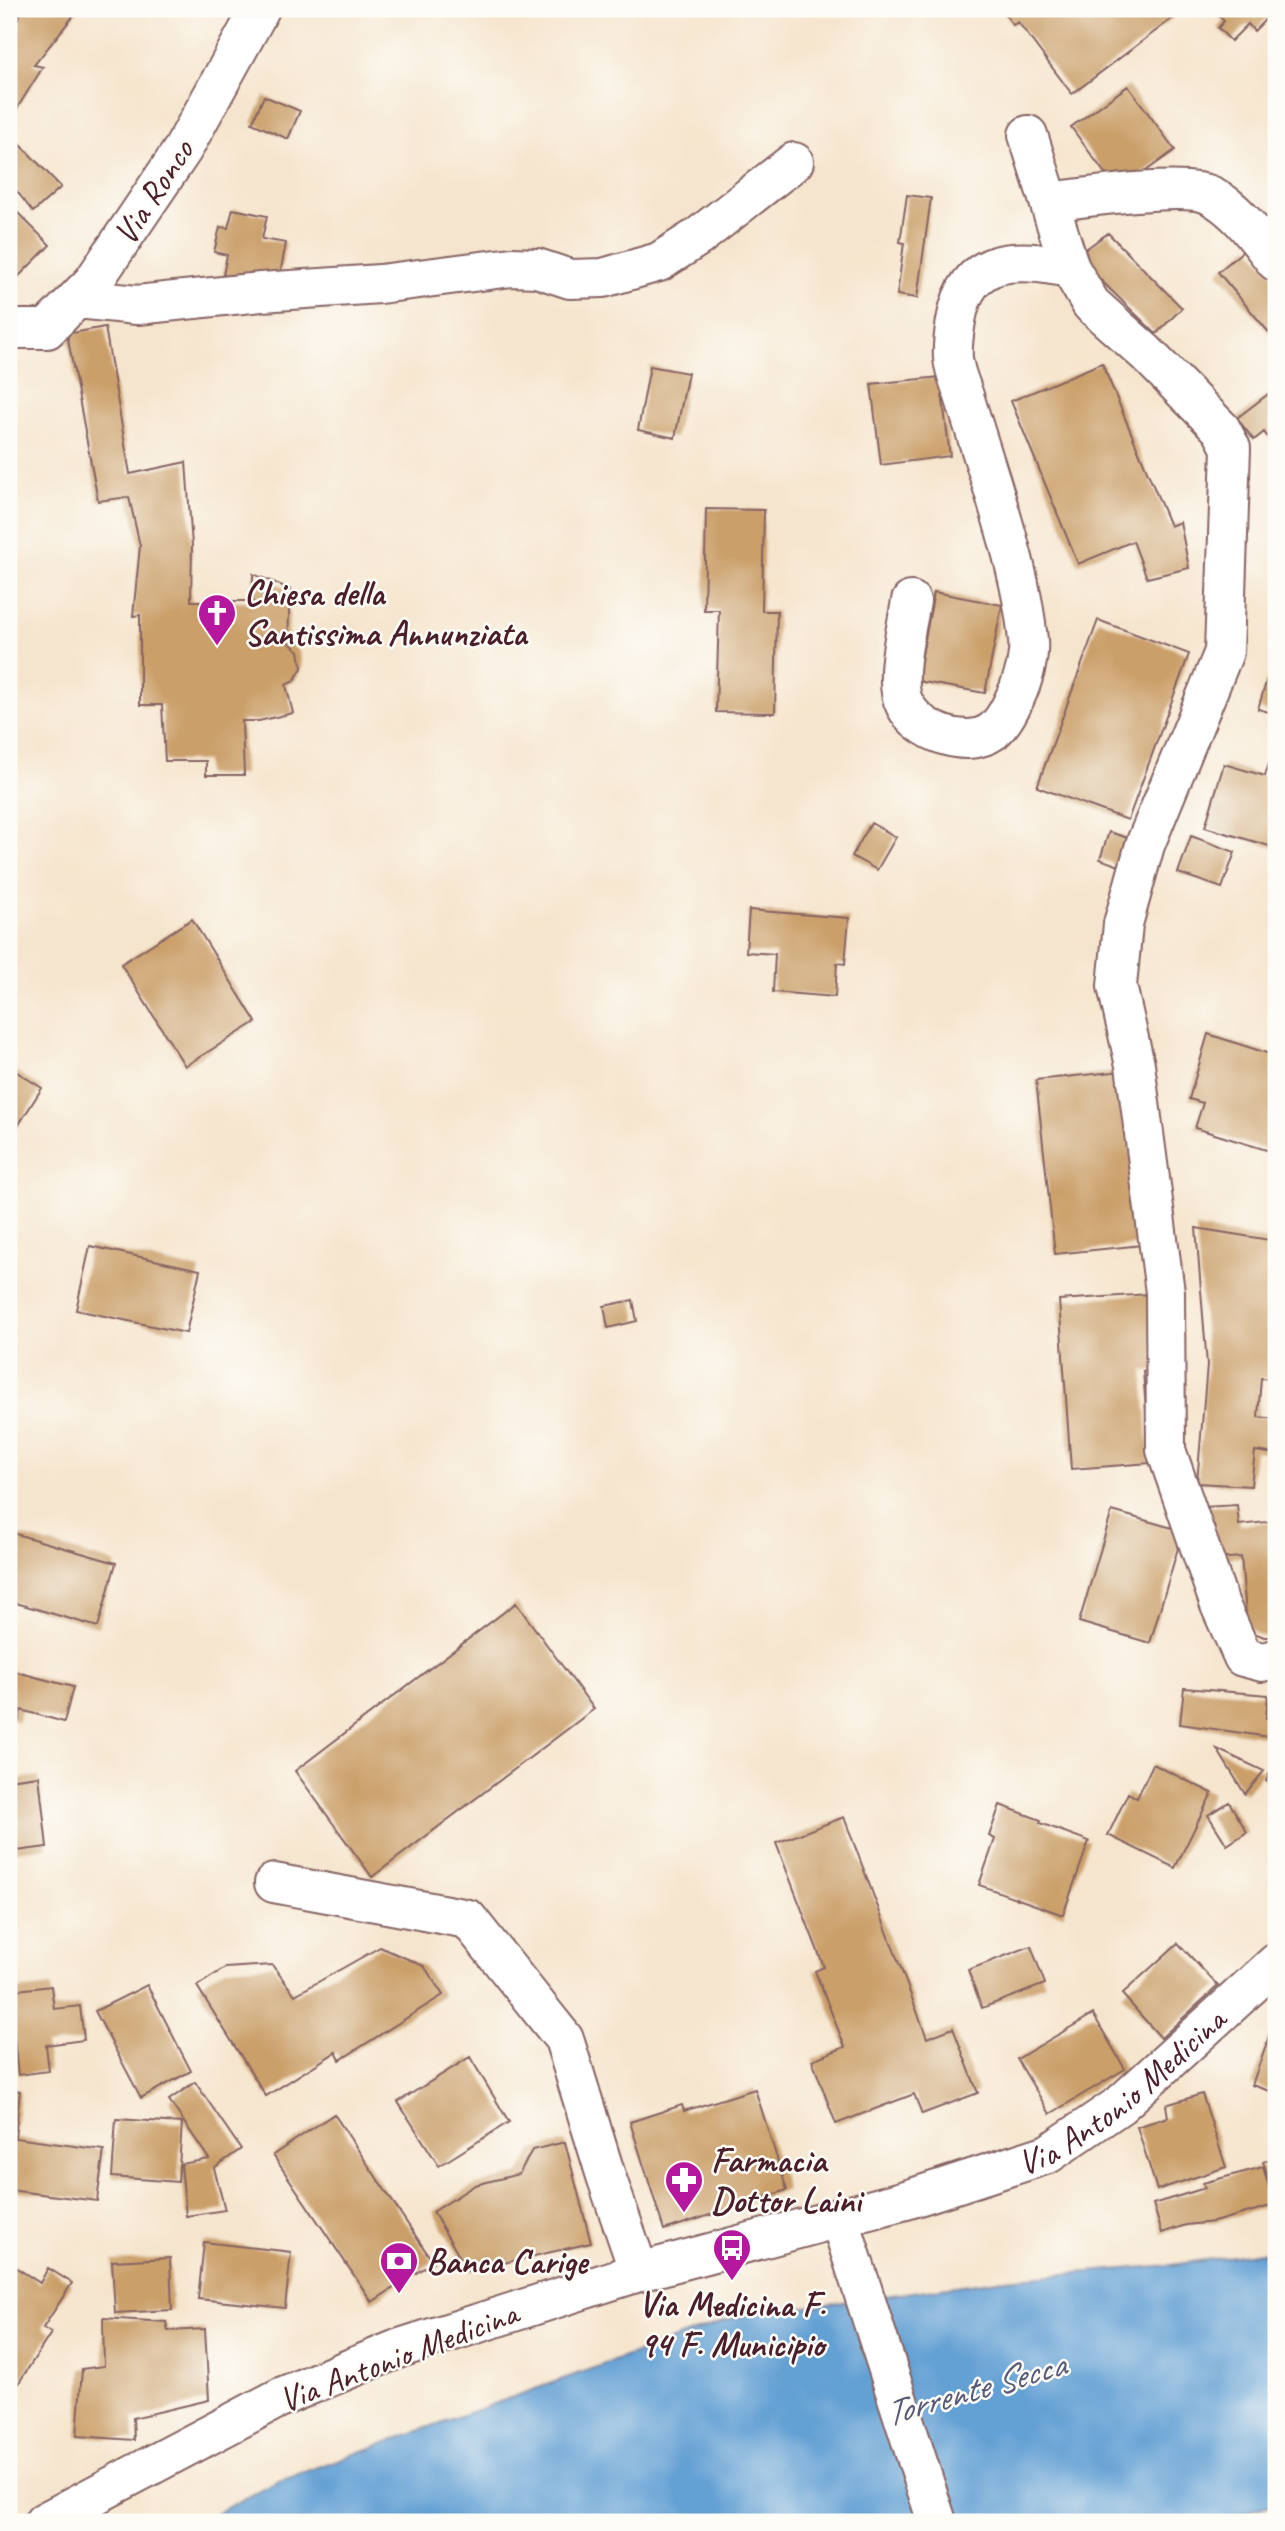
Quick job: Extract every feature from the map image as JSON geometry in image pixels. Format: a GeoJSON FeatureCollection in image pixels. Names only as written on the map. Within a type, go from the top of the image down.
{"type":"FeatureCollection","features":[{"type":"Feature","properties":{"kind":"street","name":"Via Ronco"},"geometry":{"type":"LineString","coordinates":[[9,329],[47,329],[93,282],[183,149],[260,9]]}},
{"type":"Feature","properties":{"kind":"street"},"geometry":{"type":"LineString","coordinates":[[1028,135],[1070,268],[1091,304],[1146,353],[1221,429],[1231,448],[1224,652],[1144,845],[1123,924],[1117,986],[1135,1066],[1166,1292],[1166,1450],[1220,1605],[1243,1657],[1262,1662],[1276,1659]]}},
{"type":"Feature","properties":{"kind":"street"},"geometry":{"type":"LineString","coordinates":[[77,299],[137,305],[261,292],[380,285],[512,267],[537,268],[569,279],[603,278],[659,262],[698,237],[794,162]]}},
{"type":"Feature","properties":{"kind":"street"},"geometry":{"type":"LineString","coordinates":[[1049,202],[1185,189],[1210,194],[1242,219],[1276,262]]}},
{"type":"Feature","properties":{"kind":"street"},"geometry":{"type":"LineString","coordinates":[[911,601],[900,680],[904,705],[924,727],[946,736],[973,738],[992,731],[1007,714],[1021,686],[1028,643],[1019,586],[1004,524],[953,359],[958,310],[962,294],[971,281],[995,266],[1041,263],[1070,268]]}},
{"type":"Feature","properties":{"kind":"street"},"geometry":{"type":"LineString","coordinates":[[274,1883],[468,1919],[564,2039],[639,2272]]}},
{"type":"Feature","properties":{"kind":"street","name":"Via Antonio Medicina"},"geometry":{"type":"LineString","coordinates":[[44,2522],[281,2397],[400,2348],[639,2272],[906,2200],[1048,2154],[1120,2105],[1276,1963]]}},
{"type":"Feature","properties":{"kind":"street"},"geometry":{"type":"LineString","coordinates":[[839,2217],[937,2522]]}},
{"type":"Feature","properties":{"kind":"water","name":"Torrente Secca"},"geometry":{"type":"Polygon","coordinates":[[[1276,2250],[1276,2503],[1216,2522],[199,2522],[279,2481],[736,2317],[1005,2279],[1171,2265],[1276,2250]]]}},
{"type":"Feature","properties":{"kind":"building"},"geometry":{"type":"Polygon","coordinates":[[[23,9],[79,9],[34,65],[43,67],[9,121],[9,34],[23,9]]]}},
{"type":"Feature","properties":{"kind":"building"},"geometry":{"type":"Polygon","coordinates":[[[1001,9],[1178,9],[1181,12],[1072,94],[1018,22],[1013,25],[1001,9]]]}},
{"type":"Feature","properties":{"kind":"building"},"geometry":{"type":"Polygon","coordinates":[[[1212,9],[1276,9],[1254,31],[1248,24],[1231,41],[1218,28],[1224,21],[1212,9]]]}},
{"type":"Feature","properties":{"kind":"building"},"geometry":{"type":"Polygon","coordinates":[[[1128,86],[1175,150],[1118,191],[1071,127],[1128,86]]]}},
{"type":"Feature","properties":{"kind":"building"},"geometry":{"type":"Polygon","coordinates":[[[264,96],[300,111],[288,139],[252,123],[264,96]]]}},
{"type":"Feature","properties":{"kind":"building"},"geometry":{"type":"Polygon","coordinates":[[[15,139],[61,187],[33,212],[9,181],[9,144],[15,139]]]}},
{"type":"Feature","properties":{"kind":"building"},"geometry":{"type":"Polygon","coordinates":[[[907,195],[931,198],[917,298],[897,295],[904,243],[900,242],[907,195]]]}},
{"type":"Feature","properties":{"kind":"building"},"geometry":{"type":"Polygon","coordinates":[[[9,204],[50,245],[9,286],[9,204]]]}},
{"type":"Feature","properties":{"kind":"building"},"geometry":{"type":"Polygon","coordinates":[[[233,209],[267,216],[262,239],[286,243],[278,285],[223,275],[227,255],[214,252],[220,227],[228,228],[233,209]]]}},
{"type":"Feature","properties":{"kind":"building"},"geometry":{"type":"Polygon","coordinates":[[[1108,233],[1182,308],[1156,334],[1076,256],[1108,233]]]}},
{"type":"Feature","properties":{"kind":"building"},"geometry":{"type":"Polygon","coordinates":[[[1249,246],[1276,279],[1276,341],[1218,272],[1249,246]]]}},
{"type":"Feature","properties":{"kind":"building"},"geometry":{"type":"Polygon","coordinates":[[[105,327],[130,474],[186,462],[192,546],[191,601],[253,601],[253,574],[290,589],[288,642],[299,651],[302,668],[294,681],[286,685],[293,713],[259,721],[242,721],[244,775],[206,775],[206,761],[165,761],[162,705],[140,705],[140,615],[133,616],[140,546],[129,497],[98,501],[67,334],[105,327]]]}},
{"type":"Feature","properties":{"kind":"building"},"geometry":{"type":"Polygon","coordinates":[[[1102,363],[1170,526],[1180,522],[1189,568],[1147,578],[1133,541],[1078,564],[1011,401],[1102,363]]]}},
{"type":"Feature","properties":{"kind":"building"},"geometry":{"type":"Polygon","coordinates":[[[650,366],[688,373],[675,438],[638,430],[650,366]]]}},
{"type":"Feature","properties":{"kind":"building"},"geometry":{"type":"Polygon","coordinates":[[[940,377],[950,456],[881,465],[871,384],[940,377]]]}},
{"type":"Feature","properties":{"kind":"building"},"geometry":{"type":"Polygon","coordinates":[[[1276,388],[1276,449],[1264,432],[1254,440],[1237,418],[1276,388]]]}},
{"type":"Feature","properties":{"kind":"building"},"geometry":{"type":"Polygon","coordinates":[[[706,509],[764,510],[762,611],[777,611],[775,713],[716,712],[719,610],[704,610],[706,509]]]}},
{"type":"Feature","properties":{"kind":"building"},"geometry":{"type":"Polygon","coordinates":[[[934,592],[1002,605],[985,693],[917,681],[934,592]]]}},
{"type":"Feature","properties":{"kind":"building"},"geometry":{"type":"Polygon","coordinates":[[[1098,620],[1189,654],[1128,820],[1037,787],[1098,620]]]}},
{"type":"Feature","properties":{"kind":"building"},"geometry":{"type":"Polygon","coordinates":[[[1276,649],[1276,714],[1258,709],[1276,649]]]}},
{"type":"Feature","properties":{"kind":"building"},"geometry":{"type":"Polygon","coordinates":[[[1276,741],[1276,848],[1205,827],[1224,764],[1265,776],[1276,741]]]}},
{"type":"Feature","properties":{"kind":"building"},"geometry":{"type":"Polygon","coordinates":[[[871,823],[896,837],[877,870],[852,856],[871,823]]]}},
{"type":"Feature","properties":{"kind":"building"},"geometry":{"type":"Polygon","coordinates":[[[1109,832],[1128,838],[1119,866],[1100,859],[1109,832]]]}},
{"type":"Feature","properties":{"kind":"building"},"geometry":{"type":"Polygon","coordinates":[[[1191,836],[1235,852],[1222,888],[1178,873],[1191,836]]]}},
{"type":"Feature","properties":{"kind":"building"},"geometry":{"type":"Polygon","coordinates":[[[749,910],[849,918],[845,964],[837,963],[835,997],[773,992],[775,954],[746,952],[749,910]]]}},
{"type":"Feature","properties":{"kind":"building"},"geometry":{"type":"Polygon","coordinates":[[[192,919],[256,1022],[185,1066],[121,964],[192,919]]]}},
{"type":"Feature","properties":{"kind":"building"},"geometry":{"type":"Polygon","coordinates":[[[1208,1034],[1276,1056],[1276,1153],[1195,1128],[1203,1103],[1189,1099],[1208,1034]]]}},
{"type":"Feature","properties":{"kind":"building"},"geometry":{"type":"Polygon","coordinates":[[[9,1067],[42,1088],[9,1140],[9,1067]]]}},
{"type":"Feature","properties":{"kind":"building"},"geometry":{"type":"Polygon","coordinates":[[[1123,1071],[1142,1245],[1055,1254],[1036,1080],[1123,1071]]]}},
{"type":"Feature","properties":{"kind":"building"},"geometry":{"type":"Polygon","coordinates":[[[1196,1228],[1276,1241],[1272,1379],[1261,1378],[1258,1417],[1276,1419],[1276,1454],[1255,1451],[1251,1486],[1197,1483],[1207,1365],[1196,1228]]]}},
{"type":"Feature","properties":{"kind":"building"},"geometry":{"type":"Polygon","coordinates":[[[90,1246],[200,1270],[186,1333],[76,1310],[90,1246]]]}},
{"type":"Feature","properties":{"kind":"building"},"geometry":{"type":"Polygon","coordinates":[[[1150,1294],[1155,1370],[1143,1371],[1150,1463],[1071,1469],[1059,1300],[1150,1294]]]}},
{"type":"Feature","properties":{"kind":"building"},"geometry":{"type":"Polygon","coordinates":[[[633,1300],[637,1321],[608,1328],[604,1306],[633,1300]]]}},
{"type":"Feature","properties":{"kind":"building"},"geometry":{"type":"Polygon","coordinates":[[[1237,1505],[1239,1525],[1276,1521],[1276,1637],[1264,1637],[1254,1633],[1247,1625],[1241,1557],[1217,1559],[1214,1525],[1206,1526],[1204,1507],[1237,1505]]]}},
{"type":"Feature","properties":{"kind":"building"},"geometry":{"type":"Polygon","coordinates":[[[1112,1511],[1183,1531],[1150,1643],[1079,1622],[1112,1511]]]}},
{"type":"Feature","properties":{"kind":"building"},"geometry":{"type":"Polygon","coordinates":[[[9,1532],[116,1563],[98,1627],[9,1601],[9,1532]]]}},
{"type":"Feature","properties":{"kind":"building"},"geometry":{"type":"Polygon","coordinates":[[[516,1603],[594,1709],[372,1877],[295,1771],[516,1603]]]}},
{"type":"Feature","properties":{"kind":"building"},"geometry":{"type":"Polygon","coordinates":[[[9,1670],[73,1687],[64,1722],[21,1710],[18,1722],[9,1719],[9,1670]]]}},
{"type":"Feature","properties":{"kind":"building"},"geometry":{"type":"Polygon","coordinates":[[[1184,1688],[1268,1695],[1266,1718],[1276,1719],[1276,1738],[1180,1724],[1184,1688]]]}},
{"type":"Feature","properties":{"kind":"building"},"geometry":{"type":"Polygon","coordinates":[[[1217,1749],[1264,1771],[1245,1794],[1217,1749]]]}},
{"type":"Feature","properties":{"kind":"building"},"geometry":{"type":"Polygon","coordinates":[[[1276,1760],[1276,1788],[1266,1781],[1276,1760]]]}},
{"type":"Feature","properties":{"kind":"building"},"geometry":{"type":"Polygon","coordinates":[[[1153,1764],[1212,1793],[1175,1868],[1108,1835],[1128,1793],[1137,1798],[1153,1764]]]}},
{"type":"Feature","properties":{"kind":"building"},"geometry":{"type":"Polygon","coordinates":[[[39,1776],[47,1847],[9,1852],[9,1780],[39,1776]]]}},
{"type":"Feature","properties":{"kind":"building"},"geometry":{"type":"Polygon","coordinates":[[[1229,1802],[1247,1832],[1227,1845],[1208,1815],[1229,1802]]]}},
{"type":"Feature","properties":{"kind":"building"},"geometry":{"type":"Polygon","coordinates":[[[1000,1805],[1089,1841],[1063,1915],[979,1885],[995,1839],[989,1836],[1000,1805]]]}},
{"type":"Feature","properties":{"kind":"building"},"geometry":{"type":"Polygon","coordinates":[[[844,1817],[927,2038],[953,2028],[978,2093],[922,2114],[914,2094],[836,2124],[812,2060],[845,2047],[815,1971],[824,1967],[776,1843],[844,1817]]]}},
{"type":"Feature","properties":{"kind":"building"},"geometry":{"type":"Polygon","coordinates":[[[1178,1943],[1218,1986],[1161,2038],[1122,1994],[1178,1943]]]}},
{"type":"Feature","properties":{"kind":"building"},"geometry":{"type":"Polygon","coordinates":[[[1031,1946],[1045,1984],[982,2008],[968,1970],[1031,1946]]]}},
{"type":"Feature","properties":{"kind":"building"},"geometry":{"type":"Polygon","coordinates":[[[380,1947],[424,1966],[443,1995],[340,2060],[336,2052],[266,2096],[197,1986],[225,1968],[272,1965],[295,1995],[380,1947]]]}},
{"type":"Feature","properties":{"kind":"building"},"geometry":{"type":"Polygon","coordinates":[[[147,1985],[191,2071],[141,2098],[95,2011],[147,1985]]]}},
{"type":"Feature","properties":{"kind":"building"},"geometry":{"type":"Polygon","coordinates":[[[51,1986],[54,2009],[80,2006],[84,2040],[46,2045],[49,2071],[18,2075],[9,1991],[51,1986]]]}},
{"type":"Feature","properties":{"kind":"building"},"geometry":{"type":"Polygon","coordinates":[[[1093,2014],[1125,2069],[1050,2114],[1017,2059],[1093,2014]]]}},
{"type":"Feature","properties":{"kind":"building"},"geometry":{"type":"Polygon","coordinates":[[[1276,2016],[1276,2093],[1252,2085],[1276,2016]]]}},
{"type":"Feature","properties":{"kind":"building"},"geometry":{"type":"Polygon","coordinates":[[[470,2057],[509,2122],[439,2166],[398,2102],[470,2057]]]}},
{"type":"Feature","properties":{"kind":"building"},"geometry":{"type":"Polygon","coordinates":[[[195,2082],[241,2149],[214,2168],[225,2210],[186,2216],[181,2164],[209,2159],[169,2100],[195,2082]]]}},
{"type":"Feature","properties":{"kind":"building"},"geometry":{"type":"Polygon","coordinates":[[[755,2089],[787,2190],[664,2230],[630,2122],[682,2105],[684,2111],[755,2089]]]}},
{"type":"Feature","properties":{"kind":"building"},"geometry":{"type":"Polygon","coordinates":[[[9,2090],[20,2091],[15,2138],[104,2150],[97,2201],[9,2190],[9,2090]]]}},
{"type":"Feature","properties":{"kind":"building"},"geometry":{"type":"Polygon","coordinates":[[[1202,2094],[1226,2167],[1157,2190],[1137,2127],[1168,2117],[1166,2105],[1202,2094]]]}},
{"type":"Feature","properties":{"kind":"building"},"geometry":{"type":"Polygon","coordinates":[[[334,2114],[433,2262],[372,2302],[273,2155],[334,2114]]]}},
{"type":"Feature","properties":{"kind":"building"},"geometry":{"type":"Polygon","coordinates":[[[116,2119],[182,2123],[178,2182],[112,2177],[116,2119]]]}},
{"type":"Feature","properties":{"kind":"building"},"geometry":{"type":"Polygon","coordinates":[[[565,2142],[591,2243],[468,2271],[433,2212],[475,2185],[519,2174],[532,2150],[565,2142]]]}},
{"type":"Feature","properties":{"kind":"building"},"geometry":{"type":"Polygon","coordinates":[[[1276,2157],[1276,2199],[1263,2162],[1276,2157]]]}},
{"type":"Feature","properties":{"kind":"building"},"geometry":{"type":"Polygon","coordinates":[[[1263,2167],[1274,2205],[1162,2233],[1153,2204],[1205,2188],[1203,2183],[1263,2167]]]}},
{"type":"Feature","properties":{"kind":"building"},"geometry":{"type":"Polygon","coordinates":[[[204,2242],[291,2252],[285,2308],[198,2299],[204,2242]]]}},
{"type":"Feature","properties":{"kind":"building"},"geometry":{"type":"Polygon","coordinates":[[[170,2258],[172,2310],[115,2313],[112,2261],[170,2258]]]}},
{"type":"Feature","properties":{"kind":"building"},"geometry":{"type":"Polygon","coordinates":[[[9,2263],[40,2283],[48,2268],[72,2283],[43,2328],[51,2333],[18,2384],[9,2378],[9,2263]]]}},
{"type":"Feature","properties":{"kind":"building"},"geometry":{"type":"Polygon","coordinates":[[[103,2318],[166,2322],[168,2331],[205,2329],[209,2400],[133,2418],[134,2440],[77,2436],[82,2369],[104,2366],[103,2318]]]}},
{"type":"Feature","properties":{"kind":"place","name":"Chiesa della Santissima Annunziata"},"geometry":{"type":"Point","coordinates":[217,647]}},
{"type":"Feature","properties":{"kind":"place","name":"Farmacia Dottor Laini"},"geometry":{"type":"Point","coordinates":[684,2214]}},
{"type":"Feature","properties":{"kind":"place","name":"Via Medicina F. 94 F. Municipio"},"geometry":{"type":"Point","coordinates":[732,2282]}},
{"type":"Feature","properties":{"kind":"place","name":"Banca Carige"},"geometry":{"type":"Point","coordinates":[399,2295]}}]}
